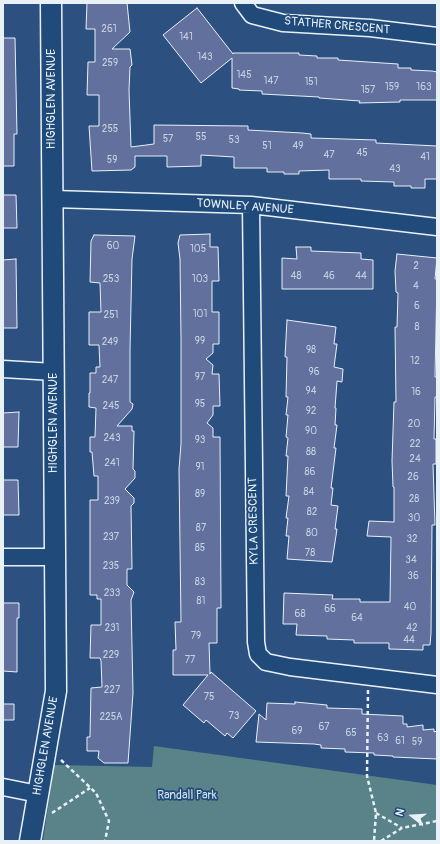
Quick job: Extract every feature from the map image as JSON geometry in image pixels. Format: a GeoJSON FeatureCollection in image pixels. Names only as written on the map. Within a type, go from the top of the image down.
{"type":"FeatureCollection","features":[{"type":"Feature","properties":{"kind":"street","name":"HIGHGLEN AVENUE"},"geometry":{"type":"LineString","coordinates":[[32,833],[56,691],[52,3]]}},
{"type":"Feature","properties":{"kind":"street","name":"STATHER CRESCENT"},"geometry":{"type":"LineString","coordinates":[[243,3],[252,15],[283,22],[370,28],[437,36]]}},
{"type":"Feature","properties":{"kind":"street","name":"TOWNLEY AVENUE"},"geometry":{"type":"LineString","coordinates":[[53,199],[251,205],[437,227]]}},
{"type":"Feature","properties":{"kind":"street","name":"KYLA CRESCENT"},"geometry":{"type":"LineString","coordinates":[[251,205],[256,642],[258,654],[266,662],[274,664],[368,677],[419,681],[437,685]]}},
{"type":"Feature","properties":{"kind":"street"},"geometry":{"type":"LineString","coordinates":[[3,369],[54,372]]}},
{"type":"Feature","properties":{"kind":"street"},"geometry":{"type":"LineString","coordinates":[[3,557],[55,557]]}},
{"type":"Feature","properties":{"kind":"street"},"geometry":{"type":"LineString","coordinates":[[3,787],[38,794]]}},
{"type":"Feature","properties":{"kind":"path"},"geometry":{"type":"LineString","coordinates":[[368,677],[367,776],[376,813],[374,841]]}},
{"type":"Feature","properties":{"kind":"path"},"geometry":{"type":"LineString","coordinates":[[47,746],[96,793],[109,821],[105,841]]}},
{"type":"Feature","properties":{"kind":"path"},"geometry":{"type":"LineString","coordinates":[[32,833],[90,788]]}},
{"type":"Feature","properties":{"kind":"path"},"geometry":{"type":"LineString","coordinates":[[376,813],[402,828]]}},
{"type":"Feature","properties":{"kind":"path"},"geometry":{"type":"LineString","coordinates":[[381,841],[402,828],[437,821]]}},
{"type":"Feature","properties":{"kind":"green space","name":"Randall Park"},"geometry":{"type":"Polygon","coordinates":[[[154,746],[437,785],[437,841],[43,841],[54,765],[152,767],[154,746]]]}},
{"type":"Feature","properties":{"kind":"building"},"geometry":{"type":"Polygon","coordinates":[[[87,3],[127,3],[130,32],[112,49],[130,49],[132,65],[130,67],[129,90],[131,147],[154,144],[154,125],[248,126],[248,130],[311,134],[311,138],[376,140],[376,143],[437,146],[437,179],[425,179],[425,188],[411,188],[411,186],[394,186],[394,182],[361,181],[361,179],[329,179],[329,170],[299,171],[299,174],[284,174],[284,172],[267,172],[267,168],[234,168],[234,157],[201,155],[201,166],[167,167],[167,156],[135,156],[135,167],[131,170],[92,171],[89,126],[99,126],[99,95],[87,95],[88,62],[95,62],[95,29],[86,29],[87,3]]]}},
{"type":"Feature","properties":{"kind":"building"},"geometry":{"type":"Polygon","coordinates":[[[197,8],[233,54],[299,53],[299,55],[317,56],[317,58],[338,58],[338,60],[398,64],[398,68],[411,68],[411,70],[437,72],[437,100],[400,100],[400,102],[359,103],[360,101],[262,94],[262,91],[239,90],[232,88],[232,58],[201,83],[163,35],[197,8]]]}},
{"type":"Feature","properties":{"kind":"building"},"geometry":{"type":"Polygon","coordinates":[[[3,38],[15,38],[17,134],[14,134],[14,166],[3,166],[3,38]]]}},
{"type":"Feature","properties":{"kind":"building"},"geometry":{"type":"Polygon","coordinates":[[[3,195],[16,195],[17,228],[3,228],[3,195]]]}},
{"type":"Feature","properties":{"kind":"building"},"geometry":{"type":"Polygon","coordinates":[[[210,234],[210,247],[218,247],[219,281],[212,281],[212,312],[219,312],[219,344],[213,344],[213,353],[206,359],[213,365],[212,374],[219,374],[220,406],[213,406],[213,415],[207,423],[213,428],[213,437],[220,437],[221,608],[217,608],[217,643],[209,643],[210,674],[211,672],[256,711],[233,738],[227,733],[225,736],[206,720],[204,723],[183,705],[208,675],[173,675],[173,650],[176,650],[175,622],[181,622],[179,469],[181,444],[181,339],[180,259],[178,243],[180,235],[210,234]]]}},
{"type":"Feature","properties":{"kind":"building"},"geometry":{"type":"Polygon","coordinates":[[[94,235],[135,236],[132,259],[130,349],[130,402],[133,404],[132,409],[117,426],[132,426],[132,431],[134,431],[133,469],[135,471],[135,478],[125,489],[134,498],[134,503],[131,506],[132,569],[127,569],[127,585],[134,592],[131,600],[133,693],[128,763],[104,763],[98,758],[99,751],[87,751],[87,737],[90,737],[91,688],[102,687],[100,658],[90,658],[91,625],[101,625],[101,599],[97,599],[97,595],[90,595],[90,500],[98,500],[98,476],[94,476],[92,452],[90,452],[90,437],[95,437],[96,408],[89,407],[89,393],[90,373],[96,373],[96,367],[100,367],[99,345],[89,345],[89,312],[101,312],[100,283],[90,282],[91,241],[94,235]]]}},
{"type":"Feature","properties":{"kind":"building"},"geometry":{"type":"Polygon","coordinates":[[[296,247],[311,247],[311,251],[361,253],[361,259],[373,260],[373,289],[282,289],[282,258],[297,259],[296,247]]]}},
{"type":"Feature","properties":{"kind":"building"},"geometry":{"type":"Polygon","coordinates":[[[397,254],[437,258],[435,279],[437,279],[435,377],[437,377],[437,397],[435,397],[434,439],[436,439],[436,464],[433,464],[435,525],[432,525],[430,645],[423,645],[423,650],[389,649],[389,643],[354,643],[354,640],[327,639],[327,636],[296,635],[297,624],[283,624],[284,593],[333,595],[332,599],[360,599],[360,602],[390,602],[391,537],[367,536],[369,521],[394,522],[392,461],[394,402],[396,402],[395,327],[397,327],[398,293],[396,292],[395,271],[397,254]]]}},
{"type":"Feature","properties":{"kind":"building"},"geometry":{"type":"Polygon","coordinates":[[[16,259],[17,328],[3,328],[3,260],[16,259]]]}},
{"type":"Feature","properties":{"kind":"building"},"geometry":{"type":"Polygon","coordinates":[[[287,320],[336,327],[334,344],[337,344],[334,367],[343,369],[342,382],[337,381],[335,408],[335,425],[337,425],[331,488],[333,488],[331,505],[338,506],[335,529],[337,529],[332,562],[287,559],[289,536],[286,536],[288,518],[286,518],[289,496],[286,496],[288,456],[286,456],[288,438],[286,437],[288,415],[286,415],[288,397],[286,397],[287,357],[285,357],[287,320]]]}},
{"type":"Feature","properties":{"kind":"building"},"geometry":{"type":"Polygon","coordinates":[[[19,412],[18,447],[3,447],[3,413],[19,412]]]}},
{"type":"Feature","properties":{"kind":"building"},"geometry":{"type":"Polygon","coordinates":[[[3,480],[18,480],[19,515],[3,515],[3,480]]]}},
{"type":"Feature","properties":{"kind":"building"},"geometry":{"type":"Polygon","coordinates":[[[3,603],[19,603],[19,618],[17,618],[17,672],[3,671],[3,603]]]}},
{"type":"Feature","properties":{"kind":"building"},"geometry":{"type":"Polygon","coordinates":[[[295,702],[327,705],[327,708],[362,709],[362,714],[403,716],[403,724],[407,724],[407,727],[423,725],[423,730],[434,729],[434,732],[437,731],[437,759],[393,757],[374,755],[374,753],[345,752],[345,749],[321,748],[321,745],[314,744],[256,742],[259,714],[266,720],[267,703],[295,704],[295,702]]]}},
{"type":"Feature","properties":{"kind":"building"},"geometry":{"type":"Polygon","coordinates":[[[3,704],[14,704],[14,720],[3,720],[3,704]]]}}]}
